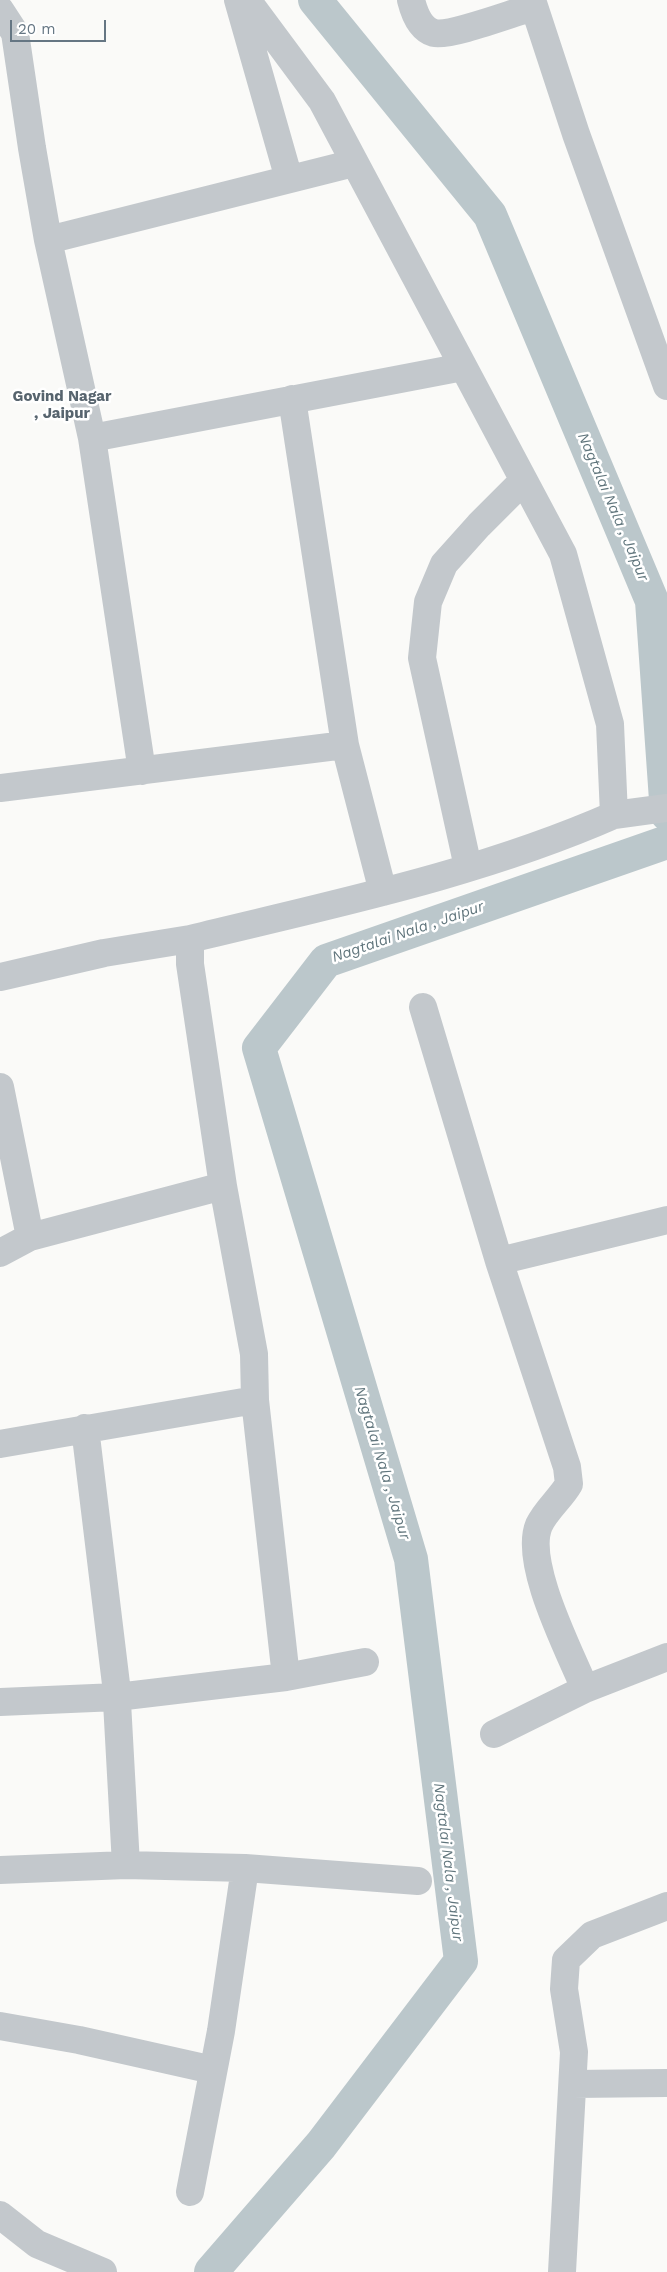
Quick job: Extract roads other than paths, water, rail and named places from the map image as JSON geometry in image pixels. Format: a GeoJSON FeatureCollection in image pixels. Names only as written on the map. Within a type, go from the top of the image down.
{"type":"FeatureCollection","features":[{"type":"Feature","properties":{"kind":"street"},"geometry":{"type":"LineString","coordinates":[[238,0],[289,179]]}},
{"type":"Feature","properties":{"kind":"street"},"geometry":{"type":"LineString","coordinates":[[246,0],[322,101],[563,554],[610,724],[614,815]]}},
{"type":"Feature","properties":{"kind":"street"},"geometry":{"type":"LineString","coordinates":[[411,0],[414,12],[424,28],[435,33],[450,33],[533,3],[576,134],[667,386]]}},
{"type":"Feature","properties":{"kind":"street"},"geometry":{"type":"LineString","coordinates":[[0,10],[15,33],[48,240],[92,438],[142,771]]}},
{"type":"Feature","properties":{"kind":"street"},"geometry":{"type":"LineString","coordinates":[[48,240],[354,163]]}},
{"type":"Feature","properties":{"kind":"street"},"geometry":{"type":"LineString","coordinates":[[92,438],[463,367]]}},
{"type":"Feature","properties":{"kind":"street"},"geometry":{"type":"LineString","coordinates":[[292,399],[345,746],[383,892]]}},
{"type":"Feature","properties":{"kind":"street"},"geometry":{"type":"LineString","coordinates":[[468,867],[422,658],[428,602],[444,564],[479,525],[523,481]]}},
{"type":"Feature","properties":{"kind":"street"},"geometry":{"type":"LineString","coordinates":[[0,788],[345,746]]}},
{"type":"Feature","properties":{"kind":"street"},"geometry":{"type":"LineString","coordinates":[[0,977],[104,953],[190,939],[383,892],[468,867],[582,829],[614,815],[667,808]]}},
{"type":"Feature","properties":{"kind":"street"},"geometry":{"type":"LineString","coordinates":[[190,939],[190,964],[223,1186],[254,1354],[255,1400],[286,1677]]}},
{"type":"Feature","properties":{"kind":"street"},"geometry":{"type":"LineString","coordinates":[[423,1007],[500,1261],[567,1467],[569,1484],[539,1525],[536,1551],[543,1587],[585,1690]]}},
{"type":"Feature","properties":{"kind":"street"},"geometry":{"type":"LineString","coordinates":[[0,1087],[30,1237]]}},
{"type":"Feature","properties":{"kind":"street"},"geometry":{"type":"LineString","coordinates":[[0,1253],[30,1237],[223,1186]]}},
{"type":"Feature","properties":{"kind":"street"},"geometry":{"type":"LineString","coordinates":[[500,1261],[667,1220]]}},
{"type":"Feature","properties":{"kind":"street"},"geometry":{"type":"LineString","coordinates":[[0,1444],[255,1400]]}},
{"type":"Feature","properties":{"kind":"street"},"geometry":{"type":"LineString","coordinates":[[84,1428],[117,1698],[126,1865]]}},
{"type":"Feature","properties":{"kind":"street"},"geometry":{"type":"LineString","coordinates":[[494,1734],[585,1690],[667,1657]]}},
{"type":"Feature","properties":{"kind":"street"},"geometry":{"type":"LineString","coordinates":[[0,1702],[117,1698],[286,1677],[365,1662]]}},
{"type":"Feature","properties":{"kind":"street"},"geometry":{"type":"LineString","coordinates":[[0,1870],[126,1865],[245,1868],[418,1881]]}},
{"type":"Feature","properties":{"kind":"street"},"geometry":{"type":"LineString","coordinates":[[190,2192],[213,2070],[245,1868]]}},
{"type":"Feature","properties":{"kind":"street"},"geometry":{"type":"LineString","coordinates":[[562,2272],[574,2052],[564,1989],[566,1960],[592,1935],[667,1906]]}},
{"type":"Feature","properties":{"kind":"street"},"geometry":{"type":"LineString","coordinates":[[0,2026],[79,2040],[213,2070]]}},
{"type":"Feature","properties":{"kind":"street"},"geometry":{"type":"LineString","coordinates":[[573,2084],[667,2083]]}},
{"type":"Feature","properties":{"kind":"street"},"geometry":{"type":"LineString","coordinates":[[0,2216],[38,2244],[103,2272]]}},
{"type":"Feature","properties":{"kind":"waterway","name":"Nagtalai Nala , Jaipur"},"geometry":{"type":"LineString","coordinates":[[315,0],[490,215],[652,601],[667,814]]}},
{"type":"Feature","properties":{"kind":"waterway","name":"Nagtalai Nala , Jaipur"},"geometry":{"type":"LineString","coordinates":[[211,2272],[321,2145],[461,1961],[411,1559],[259,1048],[326,961],[667,842]]}},
{"type":"Feature","properties":{"kind":"district","name":"Govind Nagar , Jaipur"},"geometry":{"type":"Point","coordinates":[62,406]}}]}
